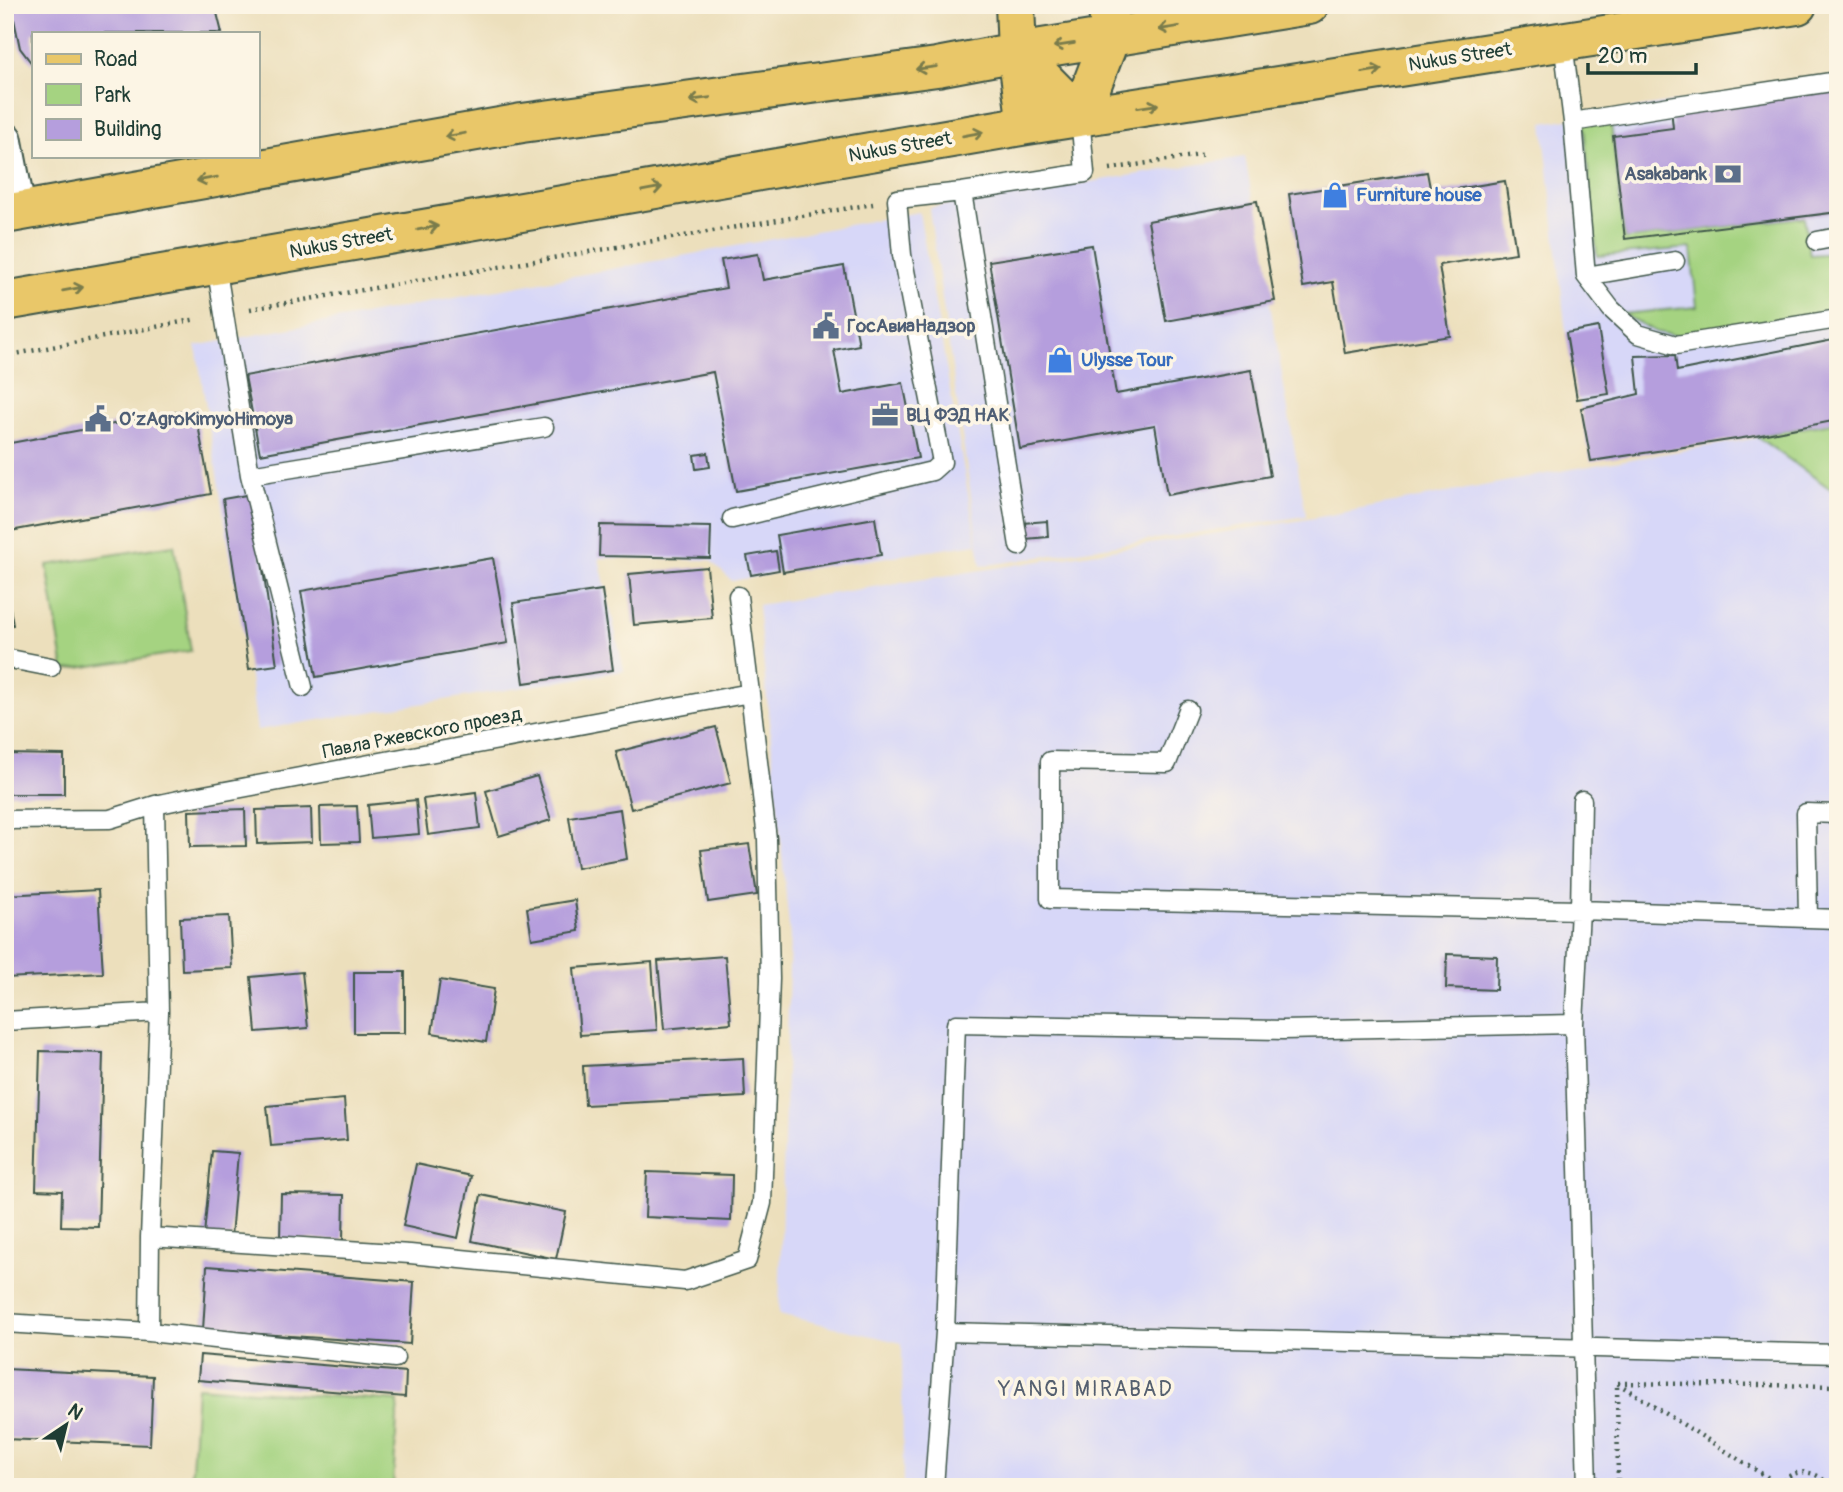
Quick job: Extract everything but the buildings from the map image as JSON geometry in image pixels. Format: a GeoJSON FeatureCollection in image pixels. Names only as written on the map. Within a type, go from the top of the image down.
{"type":"FeatureCollection","features":[{"type":"Feature","properties":{"kind":"main road"},"geometry":{"type":"LineString","coordinates":[[1015,5],[1017,52],[1027,125]]}},
{"type":"Feature","properties":{"kind":"main road"},"geometry":{"type":"LineString","coordinates":[[12,213],[522,123],[937,67],[1017,52],[1109,22],[1309,5]]}},
{"type":"Feature","properties":{"kind":"main road","name":"Nukus Street"},"geometry":{"type":"LineString","coordinates":[[5,301],[1080,116],[1797,5]]}},
{"type":"Feature","properties":{"kind":"main road"},"geometry":{"type":"LineString","coordinates":[[1017,52],[1080,116],[1109,22]]}},
{"type":"Feature","properties":{"kind":"street"},"geometry":{"type":"LineString","coordinates":[[5,139],[12,213]]}},
{"type":"Feature","properties":{"kind":"lane"},"geometry":{"type":"LineString","coordinates":[[1563,41],[1586,276],[1611,309],[1638,334],[1676,345],[1838,319]]}},
{"type":"Feature","properties":{"kind":"lane"},"geometry":{"type":"LineString","coordinates":[[1573,122],[1838,81]]}},
{"type":"Feature","properties":{"kind":"lane"},"geometry":{"type":"LineString","coordinates":[[732,519],[932,471],[942,462],[902,255],[897,200],[1085,173],[1080,116]]}},
{"type":"Feature","properties":{"kind":"lane"},"geometry":{"type":"LineString","coordinates":[[962,192],[1019,546]]}},
{"type":"Feature","properties":{"kind":"lane"},"geometry":{"type":"LineString","coordinates":[[1816,241],[1838,237]]}},
{"type":"Feature","properties":{"kind":"lane"},"geometry":{"type":"LineString","coordinates":[[1586,276],[1675,261]]}},
{"type":"Feature","properties":{"kind":"lane"},"geometry":{"type":"LineString","coordinates":[[216,265],[250,475],[303,687]]}},
{"type":"Feature","properties":{"kind":"lane"},"geometry":{"type":"LineString","coordinates":[[250,475],[544,427]]}},
{"type":"Feature","properties":{"kind":"lane"},"geometry":{"type":"LineString","coordinates":[[150,1237],[410,1254],[685,1282],[747,1260],[762,1203],[770,979],[767,839],[738,596]]}},
{"type":"Feature","properties":{"kind":"lane"},"geometry":{"type":"LineString","coordinates":[[5,658],[51,667]]}},
{"type":"Feature","properties":{"kind":"lane","name":"Павла Ржевского проезд"},"geometry":{"type":"LineString","coordinates":[[5,820],[110,819],[155,806],[750,693]]}},
{"type":"Feature","properties":{"kind":"lane"},"geometry":{"type":"LineString","coordinates":[[1188,710],[1167,763],[1050,761],[1050,899],[1580,910],[1838,919]]}},
{"type":"Feature","properties":{"kind":"lane"},"geometry":{"type":"LineString","coordinates":[[1582,800],[1574,1024],[1587,1487]]}},
{"type":"Feature","properties":{"kind":"lane"},"geometry":{"type":"LineString","coordinates":[[149,1332],[159,1012],[155,806]]}},
{"type":"Feature","properties":{"kind":"lane"},"geometry":{"type":"LineString","coordinates":[[1808,918],[1806,813],[1838,814]]}},
{"type":"Feature","properties":{"kind":"lane"},"geometry":{"type":"LineString","coordinates":[[5,1021],[159,1012]]}},
{"type":"Feature","properties":{"kind":"lane"},"geometry":{"type":"LineString","coordinates":[[934,1487],[945,1332],[957,1024],[1283,1030],[1574,1024]]}},
{"type":"Feature","properties":{"kind":"lane"},"geometry":{"type":"LineString","coordinates":[[5,1323],[149,1332],[395,1358]]}},
{"type":"Feature","properties":{"kind":"lane"},"geometry":{"type":"LineString","coordinates":[[945,1332],[1838,1354]]}},
{"type":"Feature","properties":{"kind":"path"},"geometry":{"type":"LineString","coordinates":[[1085,173],[1206,154]]}},
{"type":"Feature","properties":{"kind":"path"},"geometry":{"type":"LineString","coordinates":[[5,356],[223,313],[897,200]]}},
{"type":"Feature","properties":{"kind":"path"},"geometry":{"type":"LineString","coordinates":[[1618,1383],[1838,1386]]}},
{"type":"Feature","properties":{"kind":"path"},"geometry":{"type":"LineString","coordinates":[[1618,1383],[1780,1486],[1783,1480],[1803,1471],[1823,1478],[1831,1487],[1838,1484]]}},
{"type":"Feature","properties":{"kind":"path"},"geometry":{"type":"LineString","coordinates":[[1618,1383],[1618,1487]]}},
{"type":"Feature","properties":{"kind":"shaded area"},"geometry":{"type":"Polygon","coordinates":[[[1838,76],[1838,493],[1796,465],[1838,495],[1838,1487],[903,1487],[902,1343],[779,1314],[790,937],[758,605],[1309,519],[1572,469],[1757,438],[1756,436],[1591,461],[1566,333],[1543,123],[1838,76]]]}},
{"type":"Feature","properties":{"kind":"shaded area"},"geometry":{"type":"Polygon","coordinates":[[[1245,157],[1306,516],[981,566],[929,208],[1245,157]]]}},
{"type":"Feature","properties":{"kind":"shaded area"},"geometry":{"type":"Polygon","coordinates":[[[919,212],[977,544],[732,581],[710,560],[599,558],[624,671],[257,730],[196,346],[919,212]]]}},
{"type":"Feature","properties":{"kind":"green space"},"geometry":{"type":"Polygon","coordinates":[[[1610,115],[1625,239],[1804,217],[1810,255],[1838,253],[1838,315],[1695,339],[1656,332],[1622,314],[1697,307],[1691,248],[1597,256],[1583,117],[1610,115]]]}},
{"type":"Feature","properties":{"kind":"green space"},"geometry":{"type":"Polygon","coordinates":[[[1838,422],[1838,494],[1756,436],[1838,422]]]}},
{"type":"Feature","properties":{"kind":"green space"},"geometry":{"type":"Polygon","coordinates":[[[174,545],[191,651],[64,670],[47,565],[174,545]]]}},
{"type":"Feature","properties":{"kind":"green space"},"geometry":{"type":"Polygon","coordinates":[[[197,1387],[398,1401],[393,1487],[191,1487],[197,1387]]]}},
{"type":"Feature","properties":{"kind":"place","name":"Asakabank"},"geometry":{"type":"Point","coordinates":[1728,174]}},
{"type":"Feature","properties":{"kind":"place","name":"Furniture house"},"geometry":{"type":"Point","coordinates":[1335,195]}},
{"type":"Feature","properties":{"kind":"place","name":"ГосАвиаНадзор"},"geometry":{"type":"Point","coordinates":[826,326]}},
{"type":"Feature","properties":{"kind":"place","name":"Ulysse Tour"},"geometry":{"type":"Point","coordinates":[1060,360]}},
{"type":"Feature","properties":{"kind":"place","name":"ВЦ ФЭД НАК"},"geometry":{"type":"Point","coordinates":[885,415]}},
{"type":"Feature","properties":{"kind":"place","name":"O‘zAgroKimyoHimoya"},"geometry":{"type":"Point","coordinates":[98,419]}},
{"type":"Feature","properties":{"kind":"district","name":"YANGI MIRABAD"},"geometry":{"type":"Point","coordinates":[1086,1389]}}]}
